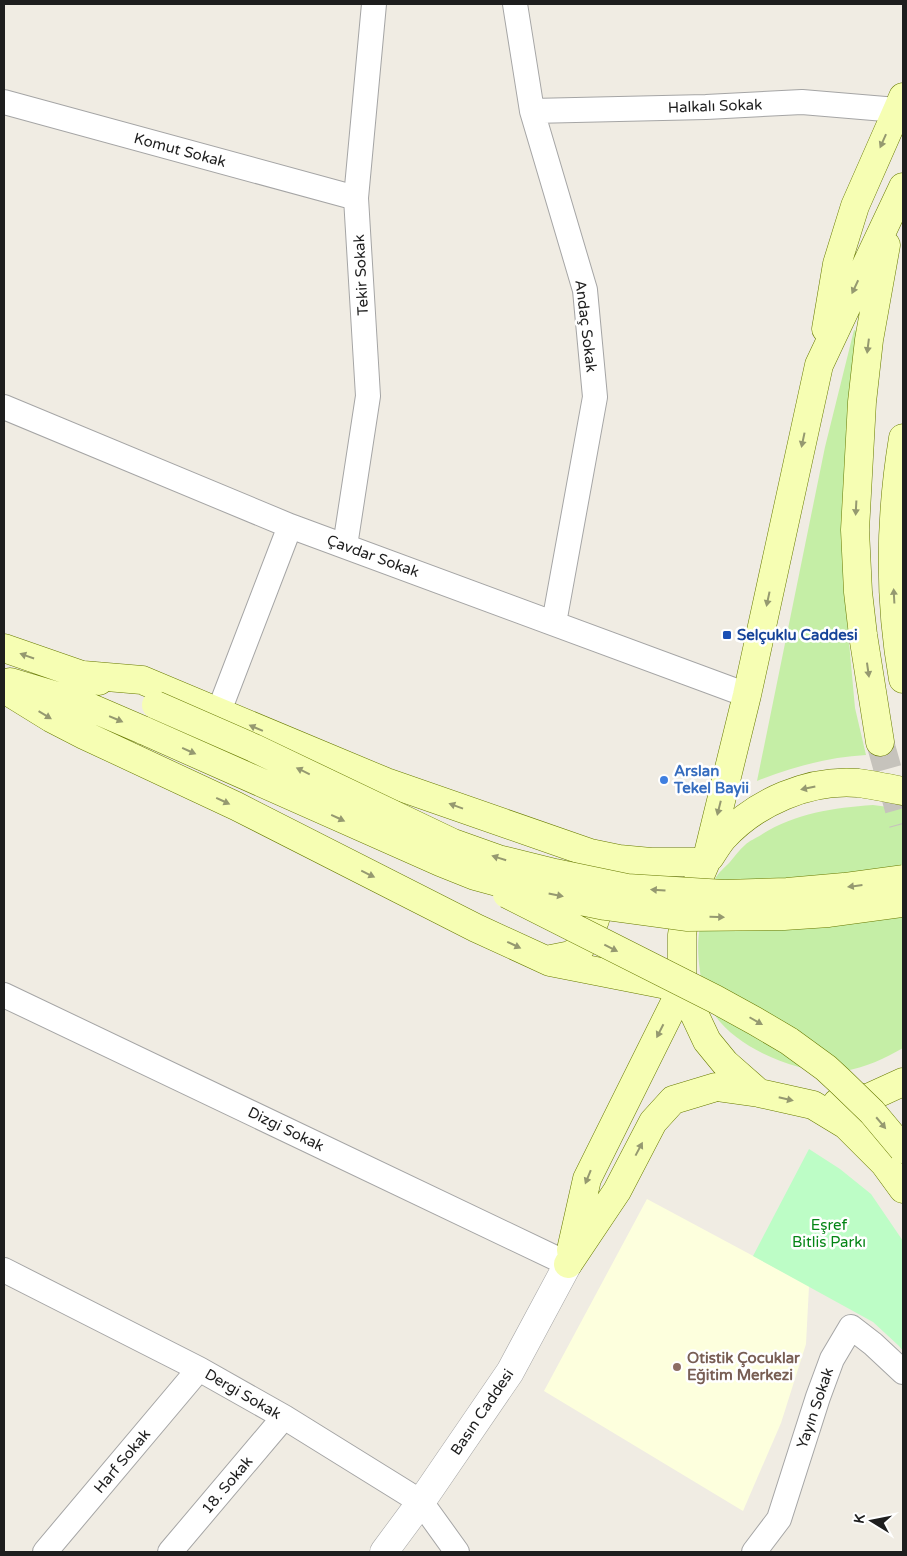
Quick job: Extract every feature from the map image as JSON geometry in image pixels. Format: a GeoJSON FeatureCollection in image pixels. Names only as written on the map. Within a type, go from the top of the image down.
{"type":"FeatureCollection","features":[{"type":"Feature","properties":{"kind":"main road"},"geometry":{"type":"LineString","coordinates":[[759,1093],[725,1063],[707,1041],[682,988],[682,935],[686,908],[706,862],[747,695],[819,366],[839,255],[855,206],[900,103]]}},
{"type":"Feature","properties":{"kind":"main road"},"geometry":{"type":"LineString","coordinates":[[819,366],[903,187]]}},
{"type":"Feature","properties":{"kind":"main road"},"geometry":{"type":"LineString","coordinates":[[880,742],[863,635],[855,530],[861,411],[869,340],[892,212]]}},
{"type":"Feature","properties":{"kind":"main road"},"geometry":{"type":"LineString","coordinates":[[903,438],[898,469],[893,550],[894,598],[903,679]]}},
{"type":"Feature","properties":{"kind":"main road"},"geometry":{"type":"LineString","coordinates":[[4,648],[83,675],[156,705],[254,748],[453,843],[498,858],[555,873],[628,888],[724,894],[787,892],[903,879]]}},
{"type":"Feature","properties":{"kind":"main road"},"geometry":{"type":"LineString","coordinates":[[83,675],[142,680],[386,782],[579,850],[619,859],[651,862],[706,862]]}},
{"type":"Feature","properties":{"kind":"main road"},"geometry":{"type":"LineString","coordinates":[[4,680],[80,704],[145,731],[355,826],[440,862],[475,876],[527,890],[606,906],[686,917],[784,916],[829,913],[903,903]]}},
{"type":"Feature","properties":{"kind":"main road"},"geometry":{"type":"LineString","coordinates":[[4,689],[51,718],[84,735],[236,806],[476,928],[546,960],[682,988]]}},
{"type":"Feature","properties":{"kind":"main road"},"geometry":{"type":"LineString","coordinates":[[706,862],[724,838],[745,818],[770,802],[798,790],[827,784],[856,783],[903,790]]}},
{"type":"Feature","properties":{"kind":"main road"},"geometry":{"type":"LineString","coordinates":[[546,960],[571,955],[581,947],[595,920],[602,890],[591,865],[579,850]]}},
{"type":"Feature","properties":{"kind":"main road"},"geometry":{"type":"LineString","coordinates":[[475,876],[520,902],[755,1020],[789,1041],[840,1080],[872,1112],[903,1149]]}},
{"type":"Feature","properties":{"kind":"main road"},"geometry":{"type":"LineString","coordinates":[[568,1264],[587,1179],[682,988]]}},
{"type":"Feature","properties":{"kind":"main road"},"geometry":{"type":"LineString","coordinates":[[813,1106],[870,1097],[903,1082]]}},
{"type":"Feature","properties":{"kind":"main road"},"geometry":{"type":"LineString","coordinates":[[568,1264],[616,1191],[653,1122],[673,1100],[716,1087],[759,1093],[813,1106],[846,1125],[884,1163],[903,1189]]}},
{"type":"Feature","properties":{"kind":"street","name":"Tekir Sokak"},"geometry":{"type":"LineString","coordinates":[[346,546],[368,396],[356,198],[374,4]]}},
{"type":"Feature","properties":{"kind":"street","name":"Andaç Sokak"},"geometry":{"type":"LineString","coordinates":[[515,4],[532,111],[585,290],[595,398],[554,623]]}},
{"type":"Feature","properties":{"kind":"street","name":"Komut Sokak"},"geometry":{"type":"LineString","coordinates":[[4,102],[356,198]]}},
{"type":"Feature","properties":{"kind":"street","name":"Halkalı Sokak"},"geometry":{"type":"LineString","coordinates":[[532,111],[802,102],[900,103]]}},
{"type":"Feature","properties":{"kind":"street","name":"Çavdar Sokak"},"geometry":{"type":"LineString","coordinates":[[4,407],[290,526],[747,695]]}},
{"type":"Feature","properties":{"kind":"street"},"geometry":{"type":"LineString","coordinates":[[218,711],[290,526]]}},
{"type":"Feature","properties":{"kind":"street","name":"Dizgi Sokak"},"geometry":{"type":"LineString","coordinates":[[4,995],[568,1264]]}},
{"type":"Feature","properties":{"kind":"street","name":"Basın Caddesi"},"geometry":{"type":"LineString","coordinates":[[384,1552],[421,1502],[510,1372],[568,1264]]}},
{"type":"Feature","properties":{"kind":"street","name":"Dergi Sokak"},"geometry":{"type":"LineString","coordinates":[[4,1270],[199,1369],[284,1417],[421,1502],[457,1552]]}},
{"type":"Feature","properties":{"kind":"street","name":"Yayın Sokak"},"geometry":{"type":"LineString","coordinates":[[754,1552],[779,1520],[829,1367],[851,1327],[873,1344],[903,1372]]}},
{"type":"Feature","properties":{"kind":"street","name":"Harf Sokak"},"geometry":{"type":"LineString","coordinates":[[45,1552],[199,1369]]}},
{"type":"Feature","properties":{"kind":"street","name":"18. Sokak"},"geometry":{"type":"LineString","coordinates":[[170,1552],[284,1417]]}},
{"type":"Feature","properties":{"kind":"shaded area","name":"Otistik Çocuklar Eğitim Merkezi"},"geometry":{"type":"Polygon","coordinates":[[[647,1199],[809,1286],[806,1344],[781,1423],[743,1511],[544,1391],[647,1199]]]}},
{"type":"Feature","properties":{"kind":"green space"},"geometry":{"type":"Polygon","coordinates":[[[854,330],[861,332],[844,517],[846,609],[855,708],[866,755],[838,758],[811,764],[757,781],[825,447],[854,330]]]}},
{"type":"Feature","properties":{"kind":"green space"},"geometry":{"type":"Polygon","coordinates":[[[873,805],[903,809],[903,1048],[867,1065],[844,1071],[809,1069],[772,1058],[754,1049],[724,1027],[714,1014],[706,996],[700,974],[698,942],[707,898],[712,885],[716,877],[748,842],[787,821],[815,813],[873,805]]]}},
{"type":"Feature","properties":{"kind":"green space","name":"Eşref Bitlis Parkı"},"geometry":{"type":"Polygon","coordinates":[[[809,1149],[840,1169],[871,1194],[903,1241],[903,1351],[873,1322],[753,1256],[809,1149]]]}},
{"type":"Feature","properties":{"kind":"tunnel"},"geometry":{"type":"LineString","coordinates":[[880,742],[903,824]]}},
{"type":"Feature","properties":{"kind":"place","name":"Selçuklu Caddesi"},"geometry":{"type":"Point","coordinates":[727,635]}},
{"type":"Feature","properties":{"kind":"place","name":"Arslan Tekel Bayii"},"geometry":{"type":"Point","coordinates":[664,780]}},
{"type":"Feature","properties":{"kind":"place","name":"Otistik Çocuklar Eğitim Merkezi"},"geometry":{"type":"Point","coordinates":[677,1367]}}]}
